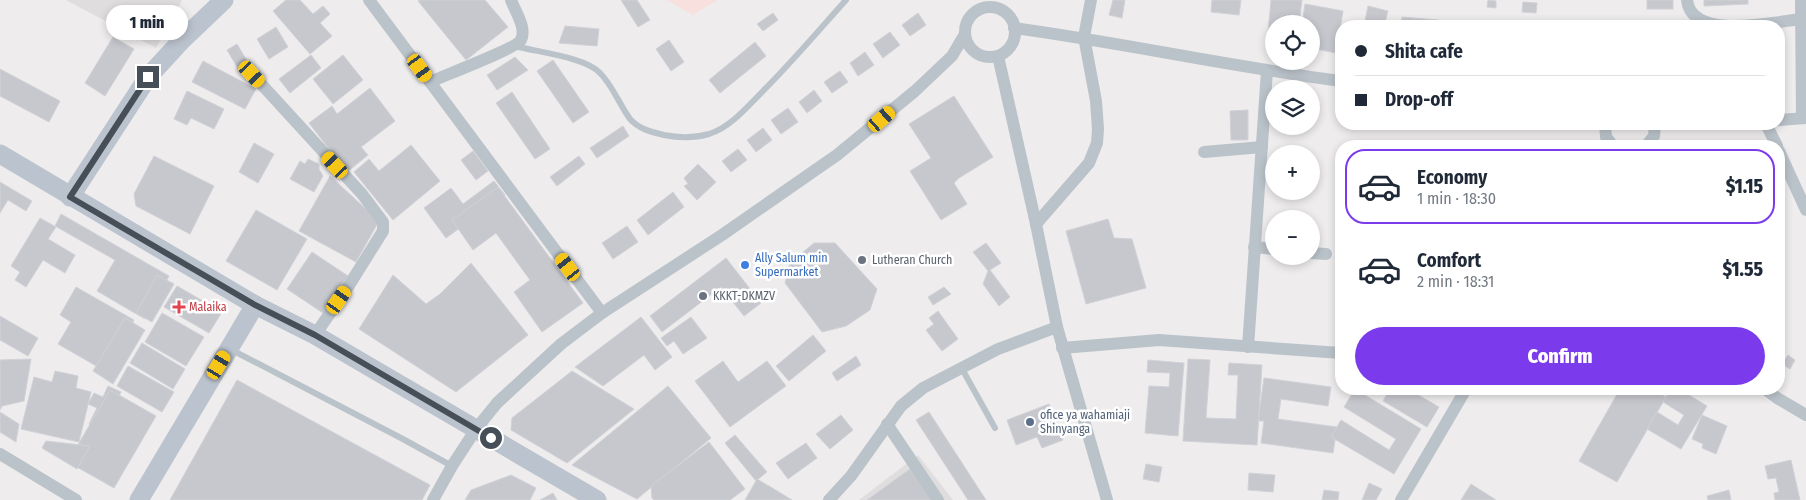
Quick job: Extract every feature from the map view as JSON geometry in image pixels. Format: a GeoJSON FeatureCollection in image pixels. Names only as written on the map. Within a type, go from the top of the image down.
{"type":"FeatureCollection","features":[{"type":"Feature","properties":{"kind":"main road"},"geometry":{"type":"LineString","coordinates":[[70,197],[148,77],[182,40],[224,0]]}},
{"type":"Feature","properties":{"kind":"main road"},"geometry":{"type":"LineString","coordinates":[[0,154],[255,305],[315,335],[597,500]]}},
{"type":"Feature","properties":{"kind":"main road"},"geometry":{"type":"LineString","coordinates":[[139,500],[255,305]]}},
{"type":"Feature","properties":{"kind":"street"},"geometry":{"type":"LineString","coordinates":[[369,0],[602,313]]}},
{"type":"Feature","properties":{"kind":"street"},"geometry":{"type":"LineString","coordinates":[[430,82],[515,46],[522,40],[522,25],[511,0]]}},
{"type":"Feature","properties":{"kind":"street"},"geometry":{"type":"LineString","coordinates":[[1036,224],[1089,163],[1097,143],[1096,101],[1084,37],[1091,0]]}},
{"type":"Feature","properties":{"kind":"street"},"geometry":{"type":"LineString","coordinates":[[1688,0],[1688,5],[1694,16],[1702,20]]}},
{"type":"Feature","properties":{"kind":"street"},"geometry":{"type":"LineString","coordinates":[[1785,120],[1804,118],[1801,0]]}},
{"type":"Feature","properties":{"kind":"street"},"geometry":{"type":"LineString","coordinates":[[433,500],[476,428],[497,403],[562,344],[602,313],[730,229],[837,155],[902,102],[952,56],[965,34],[968,20],[976,5],[999,10],[1008,15],[1014,28],[1011,45],[998,56],[986,57],[975,52],[967,42],[965,34]]}},
{"type":"Feature","properties":{"kind":"street"},"geometry":{"type":"LineString","coordinates":[[1785,21],[1801,19]]}},
{"type":"Feature","properties":{"kind":"street"},"geometry":{"type":"LineString","coordinates":[[1014,28],[1084,37],[1267,71],[1335,80]]}},
{"type":"Feature","properties":{"kind":"street"},"geometry":{"type":"LineString","coordinates":[[998,56],[1062,348],[1107,500]]}},
{"type":"Feature","properties":{"kind":"street"},"geometry":{"type":"LineString","coordinates":[[1248,347],[1267,71]]}},
{"type":"Feature","properties":{"kind":"street"},"geometry":{"type":"LineString","coordinates":[[252,74],[362,194],[383,222],[383,231],[315,335]]}},
{"type":"Feature","properties":{"kind":"street"},"geometry":{"type":"LineString","coordinates":[[1204,152],[1262,147]]}},
{"type":"Feature","properties":{"kind":"street"},"geometry":{"type":"LineString","coordinates":[[1785,164],[1806,210]]}},
{"type":"Feature","properties":{"kind":"street"},"geometry":{"type":"LineString","coordinates":[[1254,248],[1265,249]]}},
{"type":"Feature","properties":{"kind":"street"},"geometry":{"type":"LineString","coordinates":[[1320,253],[1326,254]]}},
{"type":"Feature","properties":{"kind":"street"},"geometry":{"type":"LineString","coordinates":[[829,500],[851,476],[901,406],[923,388],[998,349],[1057,327]]}},
{"type":"Feature","properties":{"kind":"street"},"geometry":{"type":"LineString","coordinates":[[1062,348],[1159,340],[1335,353]]}},
{"type":"Feature","properties":{"kind":"street"},"geometry":{"type":"LineString","coordinates":[[1401,500],[1462,395]]}},
{"type":"Feature","properties":{"kind":"street"},"geometry":{"type":"LineString","coordinates":[[1773,395],[1806,415]]}},
{"type":"Feature","properties":{"kind":"street"},"geometry":{"type":"LineString","coordinates":[[887,424],[938,500]]}},
{"type":"Feature","properties":{"kind":"street"},"geometry":{"type":"LineString","coordinates":[[0,454],[76,500]]}},
{"type":"Feature","properties":{"kind":"lane"},"geometry":{"type":"LineString","coordinates":[[515,46],[592,66],[607,81],[634,124],[646,130],[683,137],[701,136],[719,130],[736,118],[775,79],[846,0]]}},
{"type":"Feature","properties":{"kind":"lane"},"geometry":{"type":"LineString","coordinates":[[229,348],[452,466]]}},
{"type":"Feature","properties":{"kind":"lane"},"geometry":{"type":"LineString","coordinates":[[962,367],[995,428]]}},
{"type":"Feature","properties":{"kind":"shaded area"},"geometry":{"type":"Polygon","coordinates":[[[66,0],[182,0],[156,48],[66,0]]]}},
{"type":"Feature","properties":{"kind":"shaded area"},"geometry":{"type":"Polygon","coordinates":[[[667,0],[717,0],[693,15],[667,0]]]}},
{"type":"Feature","properties":{"kind":"shaded area"},"geometry":{"type":"Polygon","coordinates":[[[918,455],[953,500],[859,500],[918,455]]]}},
{"type":"Feature","properties":{"kind":"building"},"geometry":{"type":"Polygon","coordinates":[[[286,0],[300,0],[313,14],[323,6],[330,14],[320,23],[332,36],[310,54],[273,11],[286,0]]]}},
{"type":"Feature","properties":{"kind":"building"},"geometry":{"type":"Polygon","coordinates":[[[485,0],[508,27],[466,60],[418,1],[485,0]]]}},
{"type":"Feature","properties":{"kind":"building"},"geometry":{"type":"Polygon","coordinates":[[[621,0],[637,0],[650,20],[638,27],[621,0]]]}},
{"type":"Feature","properties":{"kind":"building"},"geometry":{"type":"Polygon","coordinates":[[[1113,0],[1125,0],[1122,18],[1109,15],[1113,0]]]}},
{"type":"Feature","properties":{"kind":"building"},"geometry":{"type":"Polygon","coordinates":[[[1212,0],[1241,0],[1239,15],[1211,12],[1212,0]]]}},
{"type":"Feature","properties":{"kind":"building"},"geometry":{"type":"Polygon","coordinates":[[[1271,0],[1302,0],[1300,15],[1270,15],[1271,0]]]}},
{"type":"Feature","properties":{"kind":"building"},"geometry":{"type":"Polygon","coordinates":[[[1488,0],[1496,1],[1496,8],[1487,7],[1488,0]]]}},
{"type":"Feature","properties":{"kind":"building"},"geometry":{"type":"Polygon","coordinates":[[[1647,0],[1673,0],[1673,9],[1647,9],[1647,0]]]}},
{"type":"Feature","properties":{"kind":"building"},"geometry":{"type":"Polygon","coordinates":[[[1704,0],[1748,0],[1748,4],[1704,6],[1704,0]]]}},
{"type":"Feature","properties":{"kind":"building"},"geometry":{"type":"Polygon","coordinates":[[[1523,2],[1537,3],[1536,13],[1522,12],[1523,2]]]}},
{"type":"Feature","properties":{"kind":"building"},"geometry":{"type":"Polygon","coordinates":[[[1305,4],[1343,11],[1342,20],[1335,20],[1335,53],[1320,50],[1320,15],[1303,15],[1305,4]]]}},
{"type":"Feature","properties":{"kind":"building"},"geometry":{"type":"Polygon","coordinates":[[[1368,6],[1388,11],[1386,20],[1365,20],[1368,6]]]}},
{"type":"Feature","properties":{"kind":"building"},"geometry":{"type":"Polygon","coordinates":[[[773,13],[778,20],[763,31],[757,24],[773,13]]]}},
{"type":"Feature","properties":{"kind":"building"},"geometry":{"type":"Polygon","coordinates":[[[918,13],[926,25],[910,36],[902,25],[918,13]]]}},
{"type":"Feature","properties":{"kind":"building"},"geometry":{"type":"Polygon","coordinates":[[[1402,17],[1438,20],[1402,20],[1402,17]]]}},
{"type":"Feature","properties":{"kind":"building"},"geometry":{"type":"Polygon","coordinates":[[[565,26],[599,29],[597,46],[559,43],[565,26]]]}},
{"type":"Feature","properties":{"kind":"building"},"geometry":{"type":"Polygon","coordinates":[[[276,27],[288,47],[269,59],[257,39],[276,27]]]}},
{"type":"Feature","properties":{"kind":"building"},"geometry":{"type":"Polygon","coordinates":[[[890,32],[900,45],[883,58],[873,44],[890,32]]]}},
{"type":"Feature","properties":{"kind":"building"},"geometry":{"type":"Polygon","coordinates":[[[113,37],[134,49],[105,96],[85,83],[113,37]]]}},
{"type":"Feature","properties":{"kind":"building"},"geometry":{"type":"Polygon","coordinates":[[[669,40],[684,62],[671,71],[656,49],[669,40]]]}},
{"type":"Feature","properties":{"kind":"building"},"geometry":{"type":"Polygon","coordinates":[[[755,42],[766,56],[720,93],[709,80],[755,42]]]}},
{"type":"Feature","properties":{"kind":"building"},"geometry":{"type":"Polygon","coordinates":[[[237,44],[250,66],[240,72],[227,50],[237,44]]]}},
{"type":"Feature","properties":{"kind":"building"},"geometry":{"type":"Polygon","coordinates":[[[865,52],[874,65],[858,76],[850,63],[865,52]]]}},
{"type":"Feature","properties":{"kind":"building"},"geometry":{"type":"Polygon","coordinates":[[[311,55],[321,68],[290,93],[279,79],[311,55]]]}},
{"type":"Feature","properties":{"kind":"building"},"geometry":{"type":"Polygon","coordinates":[[[343,55],[363,80],[333,104],[313,79],[343,55]]]}},
{"type":"Feature","properties":{"kind":"building"},"geometry":{"type":"Polygon","coordinates":[[[515,57],[528,70],[497,90],[487,75],[515,57]]]}},
{"type":"Feature","properties":{"kind":"building"},"geometry":{"type":"Polygon","coordinates":[[[553,60],[589,112],[573,123],[537,71],[553,60]]]}},
{"type":"Feature","properties":{"kind":"building"},"geometry":{"type":"Polygon","coordinates":[[[203,61],[256,89],[245,109],[192,82],[203,61]]]}},
{"type":"Feature","properties":{"kind":"building"},"geometry":{"type":"Polygon","coordinates":[[[0,69],[60,101],[49,122],[0,96],[0,69]]]}},
{"type":"Feature","properties":{"kind":"building"},"geometry":{"type":"Polygon","coordinates":[[[840,71],[848,82],[832,93],[824,82],[840,71]]]}},
{"type":"Feature","properties":{"kind":"building"},"geometry":{"type":"Polygon","coordinates":[[[370,88],[395,121],[361,147],[368,155],[347,172],[309,123],[332,106],[337,114],[370,88]]]}},
{"type":"Feature","properties":{"kind":"building"},"geometry":{"type":"Polygon","coordinates":[[[814,90],[822,101],[807,113],[799,102],[814,90]]]}},
{"type":"Feature","properties":{"kind":"building"},"geometry":{"type":"Polygon","coordinates":[[[187,91],[224,109],[214,129],[191,118],[187,125],[174,119],[187,91]]]}},
{"type":"Feature","properties":{"kind":"building"},"geometry":{"type":"Polygon","coordinates":[[[512,92],[550,149],[535,159],[496,103],[512,92]]]}},
{"type":"Feature","properties":{"kind":"building"},"geometry":{"type":"Polygon","coordinates":[[[954,96],[993,157],[954,183],[967,204],[941,220],[910,171],[931,158],[909,124],[954,96]]]}},
{"type":"Feature","properties":{"kind":"building"},"geometry":{"type":"Polygon","coordinates":[[[788,108],[798,122],[781,134],[771,120],[788,108]]]}},
{"type":"Feature","properties":{"kind":"building"},"geometry":{"type":"Polygon","coordinates":[[[1248,110],[1248,140],[1231,140],[1230,111],[1248,110]]]}},
{"type":"Feature","properties":{"kind":"building"},"geometry":{"type":"Polygon","coordinates":[[[623,126],[629,136],[597,158],[590,148],[623,126]]]}},
{"type":"Feature","properties":{"kind":"building"},"geometry":{"type":"Polygon","coordinates":[[[763,128],[772,140],[756,152],[747,140],[763,128]]]}},
{"type":"Feature","properties":{"kind":"building"},"geometry":{"type":"Polygon","coordinates":[[[254,143],[274,154],[258,183],[239,172],[254,143]]]}},
{"type":"Feature","properties":{"kind":"building"},"geometry":{"type":"Polygon","coordinates":[[[411,145],[440,181],[393,220],[354,172],[369,159],[379,171],[411,145]]]}},
{"type":"Feature","properties":{"kind":"building"},"geometry":{"type":"Polygon","coordinates":[[[738,149],[747,160],[731,172],[722,161],[738,149]]]}},
{"type":"Feature","properties":{"kind":"building"},"geometry":{"type":"Polygon","coordinates":[[[473,151],[488,171],[476,180],[461,160],[473,151]]]}},
{"type":"Feature","properties":{"kind":"building"},"geometry":{"type":"Polygon","coordinates":[[[154,156],[214,186],[190,234],[136,206],[134,194],[154,156]]]}},
{"type":"Feature","properties":{"kind":"building"},"geometry":{"type":"Polygon","coordinates":[[[579,156],[585,164],[557,186],[550,177],[579,156]]]}},
{"type":"Feature","properties":{"kind":"building"},"geometry":{"type":"Polygon","coordinates":[[[308,159],[319,164],[319,169],[323,176],[314,192],[290,179],[300,161],[305,164],[308,159]]]}},
{"type":"Feature","properties":{"kind":"building"},"geometry":{"type":"Polygon","coordinates":[[[698,164],[716,182],[697,200],[684,186],[688,184],[684,178],[698,164]]]}},
{"type":"Feature","properties":{"kind":"building"},"geometry":{"type":"Polygon","coordinates":[[[330,176],[379,221],[356,262],[299,231],[330,176]]]}},
{"type":"Feature","properties":{"kind":"building"},"geometry":{"type":"Polygon","coordinates":[[[494,181],[505,195],[446,238],[424,208],[451,188],[463,204],[494,181]]]}},
{"type":"Feature","properties":{"kind":"building"},"geometry":{"type":"Polygon","coordinates":[[[0,182],[32,201],[26,211],[8,200],[0,213],[0,182]]]}},
{"type":"Feature","properties":{"kind":"building"},"geometry":{"type":"Polygon","coordinates":[[[498,187],[583,303],[542,332],[514,292],[530,280],[496,233],[473,250],[452,220],[498,187]]]}},
{"type":"Feature","properties":{"kind":"building"},"geometry":{"type":"Polygon","coordinates":[[[673,192],[684,207],[648,235],[637,220],[673,192]]]}},
{"type":"Feature","properties":{"kind":"building"},"geometry":{"type":"Polygon","coordinates":[[[256,210],[307,239],[277,290],[226,261],[256,210]]]}},
{"type":"Feature","properties":{"kind":"building"},"geometry":{"type":"Polygon","coordinates":[[[61,214],[169,276],[145,319],[97,291],[115,260],[55,226],[61,214]]]}},
{"type":"Feature","properties":{"kind":"building"},"geometry":{"type":"Polygon","coordinates":[[[40,218],[56,227],[48,239],[75,255],[65,273],[43,260],[26,287],[15,280],[20,272],[11,266],[40,218]]]}},
{"type":"Feature","properties":{"kind":"building"},"geometry":{"type":"Polygon","coordinates":[[[1108,219],[1114,238],[1132,239],[1146,288],[1086,304],[1066,231],[1108,219]]]}},
{"type":"Feature","properties":{"kind":"building"},"geometry":{"type":"Polygon","coordinates":[[[627,226],[638,242],[613,259],[602,243],[627,226]]]}},
{"type":"Feature","properties":{"kind":"building"},"geometry":{"type":"Polygon","coordinates":[[[814,243],[835,243],[877,289],[870,310],[846,326],[822,332],[785,283],[790,263],[814,243]]]}},
{"type":"Feature","properties":{"kind":"building"},"geometry":{"type":"Polygon","coordinates":[[[986,243],[1001,263],[990,270],[1010,297],[999,306],[983,284],[988,271],[973,252],[986,243]]]}},
{"type":"Feature","properties":{"kind":"building"},"geometry":{"type":"Polygon","coordinates":[[[312,252],[348,276],[323,313],[287,289],[312,252]]]}},
{"type":"Feature","properties":{"kind":"building"},"geometry":{"type":"Polygon","coordinates":[[[726,258],[761,303],[744,316],[721,287],[662,332],[650,316],[726,258]]]}},
{"type":"Feature","properties":{"kind":"building"},"geometry":{"type":"Polygon","coordinates":[[[471,263],[528,335],[456,392],[359,329],[393,275],[426,304],[440,294],[471,263]]]}},
{"type":"Feature","properties":{"kind":"building"},"geometry":{"type":"Polygon","coordinates":[[[157,275],[174,284],[152,322],[136,313],[157,275]]]}},
{"type":"Feature","properties":{"kind":"building"},"geometry":{"type":"Polygon","coordinates":[[[177,286],[222,312],[209,333],[164,307],[177,286]]]}},
{"type":"Feature","properties":{"kind":"building"},"geometry":{"type":"Polygon","coordinates":[[[76,287],[134,320],[105,371],[58,344],[71,322],[60,315],[76,287]]]}},
{"type":"Feature","properties":{"kind":"building"},"geometry":{"type":"Polygon","coordinates":[[[944,287],[951,294],[933,305],[928,297],[944,287]]]}},
{"type":"Feature","properties":{"kind":"building"},"geometry":{"type":"Polygon","coordinates":[[[938,311],[958,339],[942,351],[926,330],[934,324],[929,318],[938,311]]]}},
{"type":"Feature","properties":{"kind":"building"},"geometry":{"type":"Polygon","coordinates":[[[162,313],[204,337],[186,366],[145,342],[162,313]]]}},
{"type":"Feature","properties":{"kind":"building"},"geometry":{"type":"Polygon","coordinates":[[[0,316],[38,338],[28,356],[0,340],[0,316]]]}},
{"type":"Feature","properties":{"kind":"building"},"geometry":{"type":"Polygon","coordinates":[[[641,317],[672,357],[655,370],[644,355],[603,386],[575,367],[641,317]]]}},
{"type":"Feature","properties":{"kind":"building"},"geometry":{"type":"Polygon","coordinates":[[[691,317],[707,338],[683,354],[674,341],[667,346],[661,338],[691,317]]]}},
{"type":"Feature","properties":{"kind":"building"},"geometry":{"type":"Polygon","coordinates":[[[125,318],[145,330],[113,384],[93,371],[125,318]]]}},
{"type":"Feature","properties":{"kind":"building"},"geometry":{"type":"Polygon","coordinates":[[[813,335],[826,351],[789,381],[776,366],[813,335]]]}},
{"type":"Feature","properties":{"kind":"building"},"geometry":{"type":"Polygon","coordinates":[[[142,343],[185,369],[173,389],[130,363],[142,343]]]}},
{"type":"Feature","properties":{"kind":"building"},"geometry":{"type":"Polygon","coordinates":[[[1788,355],[1795,360],[1790,369],[1785,366],[1785,360],[1788,355]]]}},
{"type":"Feature","properties":{"kind":"building"},"geometry":{"type":"Polygon","coordinates":[[[856,356],[861,365],[837,381],[832,373],[856,356]]]}},
{"type":"Feature","properties":{"kind":"building"},"geometry":{"type":"Polygon","coordinates":[[[31,359],[24,401],[2,406],[0,410],[0,360],[31,359]]]}},
{"type":"Feature","properties":{"kind":"building"},"geometry":{"type":"Polygon","coordinates":[[[1188,359],[1210,360],[1206,418],[1236,419],[1238,375],[1228,375],[1229,363],[1262,365],[1257,445],[1183,441],[1188,359]]]}},
{"type":"Feature","properties":{"kind":"building"},"geometry":{"type":"Polygon","coordinates":[[[1148,360],[1184,363],[1178,436],[1145,433],[1149,386],[1169,387],[1170,373],[1147,372],[1148,360]]]}},
{"type":"Feature","properties":{"kind":"building"},"geometry":{"type":"Polygon","coordinates":[[[723,361],[738,382],[767,361],[786,386],[730,427],[695,381],[723,361]]]}},
{"type":"Feature","properties":{"kind":"building"},"geometry":{"type":"Polygon","coordinates":[[[128,366],[174,392],[162,412],[117,386],[128,366]]]}},
{"type":"Feature","properties":{"kind":"building"},"geometry":{"type":"Polygon","coordinates":[[[55,371],[78,376],[76,388],[91,392],[79,442],[21,429],[34,377],[52,382],[55,371]]]}},
{"type":"Feature","properties":{"kind":"building"},"geometry":{"type":"Polygon","coordinates":[[[572,371],[634,409],[567,463],[511,430],[512,418],[572,371]]]}},
{"type":"Feature","properties":{"kind":"building"},"geometry":{"type":"Polygon","coordinates":[[[1264,378],[1331,387],[1328,406],[1281,399],[1278,419],[1337,427],[1333,453],[1261,443],[1264,421],[1258,421],[1264,378]]]}},
{"type":"Feature","properties":{"kind":"building"},"geometry":{"type":"Polygon","coordinates":[[[237,380],[430,485],[422,500],[170,500],[237,380]]]}},
{"type":"Feature","properties":{"kind":"building"},"geometry":{"type":"Polygon","coordinates":[[[108,386],[121,392],[103,430],[89,424],[97,408],[88,404],[94,393],[103,397],[108,386]]]}},
{"type":"Feature","properties":{"kind":"building"},"geometry":{"type":"Polygon","coordinates":[[[668,386],[711,438],[637,499],[572,465],[668,386]]]}},
{"type":"Feature","properties":{"kind":"building"},"geometry":{"type":"Polygon","coordinates":[[[110,390],[156,416],[114,488],[68,462],[110,390]]]}},
{"type":"Feature","properties":{"kind":"building"},"geometry":{"type":"Polygon","coordinates":[[[1351,395],[1365,395],[1421,429],[1394,474],[1331,437],[1341,420],[1389,450],[1396,439],[1344,407],[1351,395]]]}},
{"type":"Feature","properties":{"kind":"building"},"geometry":{"type":"Polygon","coordinates":[[[1386,395],[1418,395],[1439,407],[1427,427],[1383,401],[1386,395]]]}},
{"type":"Feature","properties":{"kind":"building"},"geometry":{"type":"Polygon","coordinates":[[[1617,395],[1662,395],[1666,397],[1617,482],[1579,461],[1617,395]]]}},
{"type":"Feature","properties":{"kind":"building"},"geometry":{"type":"Polygon","coordinates":[[[1667,395],[1689,395],[1707,406],[1681,449],[1647,429],[1657,412],[1678,425],[1684,415],[1663,402],[1667,395]]]}},
{"type":"Feature","properties":{"kind":"building"},"geometry":{"type":"Polygon","coordinates":[[[1049,404],[1063,440],[1042,448],[1037,437],[1016,445],[1007,420],[1049,404]]]}},
{"type":"Feature","properties":{"kind":"building"},"geometry":{"type":"Polygon","coordinates":[[[0,412],[19,424],[16,442],[0,432],[0,412]]]}},
{"type":"Feature","properties":{"kind":"building"},"geometry":{"type":"Polygon","coordinates":[[[929,412],[986,500],[968,500],[916,420],[929,412]]]}},
{"type":"Feature","properties":{"kind":"building"},"geometry":{"type":"Polygon","coordinates":[[[841,415],[853,430],[830,449],[816,434],[841,415]]]}},
{"type":"Feature","properties":{"kind":"building"},"geometry":{"type":"Polygon","coordinates":[[[1702,415],[1727,426],[1716,454],[1702,448],[1703,444],[1692,439],[1702,415]]]}},
{"type":"Feature","properties":{"kind":"building"},"geometry":{"type":"Polygon","coordinates":[[[735,435],[767,472],[756,481],[725,443],[735,435]]]}},
{"type":"Feature","properties":{"kind":"building"},"geometry":{"type":"Polygon","coordinates":[[[46,441],[90,446],[77,469],[42,448],[46,441]]]}},
{"type":"Feature","properties":{"kind":"building"},"geometry":{"type":"Polygon","coordinates":[[[709,442],[745,489],[730,500],[654,500],[652,498],[651,486],[709,442]]]}},
{"type":"Feature","properties":{"kind":"building"},"geometry":{"type":"Polygon","coordinates":[[[806,443],[817,458],[788,479],[776,463],[806,443]]]}},
{"type":"Feature","properties":{"kind":"building"},"geometry":{"type":"Polygon","coordinates":[[[1791,460],[1800,500],[1775,500],[1774,493],[1779,492],[1776,478],[1768,479],[1765,466],[1791,460]]]}},
{"type":"Feature","properties":{"kind":"building"},"geometry":{"type":"Polygon","coordinates":[[[1146,464],[1162,467],[1159,482],[1143,479],[1146,464]]]}},
{"type":"Feature","properties":{"kind":"building"},"geometry":{"type":"Polygon","coordinates":[[[910,469],[932,500],[867,500],[910,469]]]}},
{"type":"Feature","properties":{"kind":"building"},"geometry":{"type":"Polygon","coordinates":[[[1249,473],[1275,475],[1273,492],[1248,490],[1249,473]]]}},
{"type":"Feature","properties":{"kind":"building"},"geometry":{"type":"Polygon","coordinates":[[[511,475],[536,488],[530,500],[465,500],[471,490],[511,475]]]}},
{"type":"Feature","properties":{"kind":"building"},"geometry":{"type":"Polygon","coordinates":[[[757,479],[774,489],[792,500],[745,500],[757,479]]]}},
{"type":"Feature","properties":{"kind":"building"},"geometry":{"type":"Polygon","coordinates":[[[1369,483],[1382,489],[1376,500],[1362,500],[1369,483]]]}},
{"type":"Feature","properties":{"kind":"building"},"geometry":{"type":"Polygon","coordinates":[[[1471,484],[1496,500],[1461,500],[1471,484]]]}},
{"type":"Feature","properties":{"kind":"building"},"geometry":{"type":"Polygon","coordinates":[[[1324,490],[1339,492],[1338,500],[1322,500],[1324,490]]]}},
{"type":"Feature","properties":{"kind":"building"},"geometry":{"type":"Polygon","coordinates":[[[1729,490],[1731,500],[1708,500],[1707,496],[1729,490]]]}},
{"type":"Feature","properties":{"kind":"building"},"geometry":{"type":"Polygon","coordinates":[[[553,493],[557,500],[540,500],[553,493]]]}},
{"type":"Feature","properties":{"kind":"place","name":"Lutheran Church"},"geometry":{"type":"Point","coordinates":[862,260]}},
{"type":"Feature","properties":{"kind":"place","name":"Ally Salum min Supermarket"},"geometry":{"type":"Point","coordinates":[745,265]}},
{"type":"Feature","properties":{"kind":"place","name":"KKKT-DKMZV"},"geometry":{"type":"Point","coordinates":[703,296]}},
{"type":"Feature","properties":{"kind":"place","name":"Malaika"},"geometry":{"type":"Point","coordinates":[179,307]}},
{"type":"Feature","properties":{"kind":"place","name":"ofice ya wahamiaji Shinyanga"},"geometry":{"type":"Point","coordinates":[1030,422]}},
{"type":"Feature","properties":{"kind":"route"},"geometry":{"type":"LineString","coordinates":[[148,77],[70,197],[255,305],[315,335],[491,438]]}}]}
